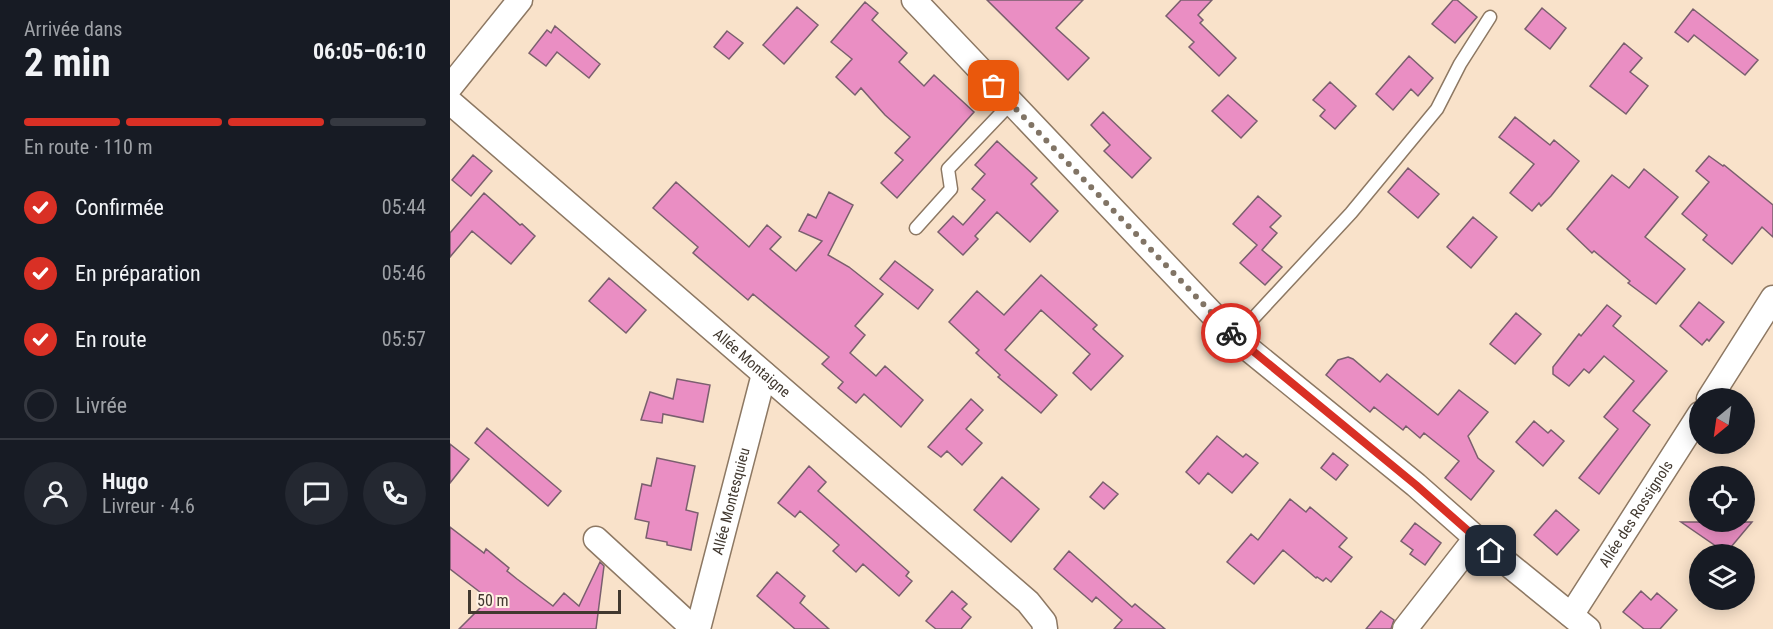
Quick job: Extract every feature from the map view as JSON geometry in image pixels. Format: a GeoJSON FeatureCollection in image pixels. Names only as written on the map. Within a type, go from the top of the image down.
{"type":"FeatureCollection","features":[{"type":"Feature","properties":{"kind":"street"},"geometry":{"type":"LineString","coordinates":[[450,87],[520,0]]}},
{"type":"Feature","properties":{"kind":"street"},"geometry":{"type":"LineString","coordinates":[[914,0],[1236,338],[1579,621]]}},
{"type":"Feature","properties":{"kind":"street","name":"Allée Montaigne"},"geometry":{"type":"LineString","coordinates":[[450,102],[1028,602],[1044,622],[1045,629]]}},
{"type":"Feature","properties":{"kind":"street"},"geometry":{"type":"LineString","coordinates":[[1716,388],[1773,298]]}},
{"type":"Feature","properties":{"kind":"street","name":"Allée Montesquieu"},"geometry":{"type":"LineString","coordinates":[[698,629],[764,375]]}},
{"type":"Feature","properties":{"kind":"street","name":"Allée des Rossignols"},"geometry":{"type":"LineString","coordinates":[[1579,621],[1577,606],[1689,431]]}},
{"type":"Feature","properties":{"kind":"street"},"geometry":{"type":"LineString","coordinates":[[1406,629],[1476,538]]}},
{"type":"Feature","properties":{"kind":"street"},"geometry":{"type":"LineString","coordinates":[[596,539],[693,629]]}},
{"type":"Feature","properties":{"kind":"lane"},"geometry":{"type":"LineString","coordinates":[[1236,338],[1351,213],[1437,108],[1460,64],[1490,17]]}},
{"type":"Feature","properties":{"kind":"lane"},"geometry":{"type":"LineString","coordinates":[[916,228],[951,189],[948,169],[1011,102]]}},
{"type":"Feature","properties":{"kind":"building"},"geometry":{"type":"Polygon","coordinates":[[[987,0],[1083,0],[1056,28],[1089,58],[1068,80],[987,0]]]}},
{"type":"Feature","properties":{"kind":"building"},"geometry":{"type":"Polygon","coordinates":[[[1181,0],[1212,0],[1198,15],[1203,20],[1200,23],[1236,58],[1219,76],[1189,47],[1194,42],[1166,16],[1181,0]]]}},
{"type":"Feature","properties":{"kind":"building"},"geometry":{"type":"Polygon","coordinates":[[[1453,0],[1457,0],[1477,17],[1455,43],[1432,24],[1453,0]]]}},
{"type":"Feature","properties":{"kind":"building"},"geometry":{"type":"Polygon","coordinates":[[[865,2],[878,13],[872,20],[907,53],[899,62],[924,86],[934,75],[974,112],[897,198],[881,183],[903,160],[895,153],[910,137],[885,115],[861,88],[855,95],[836,77],[852,59],[831,42],[865,2]]]}},
{"type":"Feature","properties":{"kind":"building"},"geometry":{"type":"Polygon","coordinates":[[[797,7],[818,25],[784,64],[763,45],[797,7]]]}},
{"type":"Feature","properties":{"kind":"building"},"geometry":{"type":"Polygon","coordinates":[[[1542,8],[1566,28],[1550,49],[1525,29],[1542,8]]]}},
{"type":"Feature","properties":{"kind":"building"},"geometry":{"type":"Polygon","coordinates":[[[1693,9],[1758,60],[1745,75],[1694,35],[1688,42],[1675,32],[1693,9]]]}},
{"type":"Feature","properties":{"kind":"building"},"geometry":{"type":"Polygon","coordinates":[[[555,26],[600,64],[589,78],[557,52],[546,66],[529,53],[547,30],[551,33],[555,26]]]}},
{"type":"Feature","properties":{"kind":"building"},"geometry":{"type":"Polygon","coordinates":[[[727,31],[743,43],[729,59],[714,47],[727,31]]]}},
{"type":"Feature","properties":{"kind":"building"},"geometry":{"type":"Polygon","coordinates":[[[1624,43],[1642,58],[1630,72],[1648,86],[1626,114],[1590,86],[1624,43]]]}},
{"type":"Feature","properties":{"kind":"building"},"geometry":{"type":"Polygon","coordinates":[[[1409,56],[1433,78],[1418,96],[1411,89],[1393,110],[1376,94],[1409,56]]]}},
{"type":"Feature","properties":{"kind":"building"},"geometry":{"type":"Polygon","coordinates":[[[1330,82],[1356,106],[1335,129],[1320,116],[1325,110],[1313,100],[1330,82]]]}},
{"type":"Feature","properties":{"kind":"building"},"geometry":{"type":"Polygon","coordinates":[[[1228,95],[1257,121],[1241,138],[1212,111],[1228,95]]]}},
{"type":"Feature","properties":{"kind":"building"},"geometry":{"type":"Polygon","coordinates":[[[1103,112],[1151,158],[1132,178],[1104,151],[1110,145],[1091,125],[1103,112]]]}},
{"type":"Feature","properties":{"kind":"building"},"geometry":{"type":"Polygon","coordinates":[[[1515,117],[1550,145],[1554,140],[1579,161],[1551,196],[1541,206],[1539,203],[1532,211],[1510,193],[1534,164],[1499,137],[1515,117]]]}},
{"type":"Feature","properties":{"kind":"building"},"geometry":{"type":"Polygon","coordinates":[[[997,141],[1037,178],[1031,184],[1058,211],[1030,242],[997,212],[975,236],[978,239],[963,255],[938,232],[953,216],[963,225],[985,200],[972,189],[985,174],[975,165],[997,141]]]}},
{"type":"Feature","properties":{"kind":"building"},"geometry":{"type":"Polygon","coordinates":[[[473,155],[492,171],[471,196],[452,180],[473,155]]]}},
{"type":"Feature","properties":{"kind":"building"},"geometry":{"type":"Polygon","coordinates":[[[1709,156],[1724,165],[1773,205],[1773,237],[1762,227],[1732,264],[1703,240],[1707,235],[1682,214],[1709,182],[1696,171],[1709,156]]]}},
{"type":"Feature","properties":{"kind":"building"},"geometry":{"type":"Polygon","coordinates":[[[1408,168],[1439,194],[1418,218],[1388,192],[1408,168]]]}},
{"type":"Feature","properties":{"kind":"building"},"geometry":{"type":"Polygon","coordinates":[[[1644,169],[1678,197],[1645,237],[1685,269],[1656,304],[1628,283],[1630,281],[1594,251],[1592,253],[1567,229],[1612,175],[1629,188],[1644,169]]]}},
{"type":"Feature","properties":{"kind":"building"},"geometry":{"type":"Polygon","coordinates":[[[676,182],[749,247],[767,225],[781,237],[770,249],[796,271],[822,241],[799,231],[808,214],[816,218],[829,192],[853,205],[828,255],[849,267],[883,294],[855,326],[865,335],[850,353],[876,376],[885,366],[923,400],[901,427],[864,394],[856,403],[838,388],[843,382],[822,364],[829,357],[753,294],[748,300],[693,253],[698,247],[653,208],[676,182]]]}},
{"type":"Feature","properties":{"kind":"building"},"geometry":{"type":"Polygon","coordinates":[[[484,193],[535,236],[511,264],[472,231],[450,257],[450,233],[484,193]]]}},
{"type":"Feature","properties":{"kind":"building"},"geometry":{"type":"Polygon","coordinates":[[[1258,196],[1281,216],[1270,227],[1277,233],[1262,250],[1282,267],[1265,285],[1240,263],[1257,245],[1233,224],[1258,196]]]}},
{"type":"Feature","properties":{"kind":"building"},"geometry":{"type":"Polygon","coordinates":[[[1473,217],[1497,237],[1471,268],[1447,247],[1473,217]]]}},
{"type":"Feature","properties":{"kind":"building"},"geometry":{"type":"Polygon","coordinates":[[[895,261],[933,290],[918,309],[880,279],[895,261]]]}},
{"type":"Feature","properties":{"kind":"building"},"geometry":{"type":"Polygon","coordinates":[[[1041,275],[1097,325],[1093,329],[1123,356],[1091,390],[1073,373],[1090,354],[1041,310],[1005,350],[1057,395],[1041,413],[998,377],[1000,375],[976,353],[979,350],[949,322],[977,291],[1004,315],[1041,275]]]}},
{"type":"Feature","properties":{"kind":"building"},"geometry":{"type":"Polygon","coordinates":[[[609,278],[646,310],[626,333],[589,301],[609,278]]]}},
{"type":"Feature","properties":{"kind":"building"},"geometry":{"type":"Polygon","coordinates":[[[1699,302],[1724,322],[1709,341],[1707,339],[1702,345],[1680,326],[1699,302]]]}},
{"type":"Feature","properties":{"kind":"building"},"geometry":{"type":"Polygon","coordinates":[[[1607,305],[1621,316],[1613,326],[1667,371],[1633,411],[1650,425],[1599,494],[1579,478],[1618,429],[1604,417],[1634,381],[1604,356],[1589,373],[1584,369],[1569,386],[1553,374],[1553,367],[1579,334],[1581,336],[1607,305]]]}},
{"type":"Feature","properties":{"kind":"building"},"geometry":{"type":"Polygon","coordinates":[[[1516,313],[1541,334],[1515,364],[1490,344],[1516,313]]]}},
{"type":"Feature","properties":{"kind":"building"},"geometry":{"type":"Polygon","coordinates":[[[1348,357],[1380,382],[1387,374],[1438,415],[1459,390],[1488,412],[1468,436],[1478,458],[1494,471],[1471,500],[1445,478],[1459,461],[1424,433],[1420,438],[1406,426],[1403,430],[1374,407],[1370,412],[1326,375],[1338,360],[1348,357]]]}},
{"type":"Feature","properties":{"kind":"building"},"geometry":{"type":"Polygon","coordinates":[[[677,379],[710,385],[703,422],[663,414],[662,423],[641,420],[650,392],[673,399],[677,379]]]}},
{"type":"Feature","properties":{"kind":"building"},"geometry":{"type":"Polygon","coordinates":[[[971,399],[983,410],[966,429],[982,443],[962,465],[947,451],[941,457],[928,447],[971,399]]]}},
{"type":"Feature","properties":{"kind":"building"},"geometry":{"type":"Polygon","coordinates":[[[1534,421],[1548,433],[1551,430],[1564,441],[1543,466],[1516,442],[1534,421]]]}},
{"type":"Feature","properties":{"kind":"building"},"geometry":{"type":"Polygon","coordinates":[[[487,428],[561,491],[548,506],[475,443],[487,428]]]}},
{"type":"Feature","properties":{"kind":"building"},"geometry":{"type":"Polygon","coordinates":[[[1217,436],[1243,457],[1246,454],[1258,463],[1232,493],[1208,473],[1199,484],[1186,472],[1217,436]]]}},
{"type":"Feature","properties":{"kind":"building"},"geometry":{"type":"Polygon","coordinates":[[[450,444],[469,459],[450,483],[450,444]]]}},
{"type":"Feature","properties":{"kind":"building"},"geometry":{"type":"Polygon","coordinates":[[[1333,453],[1348,465],[1336,480],[1321,468],[1333,453]]]}},
{"type":"Feature","properties":{"kind":"building"},"geometry":{"type":"Polygon","coordinates":[[[657,458],[695,466],[686,510],[698,513],[691,550],[646,538],[649,522],[635,519],[642,484],[651,486],[657,458]]]}},
{"type":"Feature","properties":{"kind":"building"},"geometry":{"type":"Polygon","coordinates":[[[809,466],[826,482],[818,491],[909,572],[906,576],[912,581],[899,596],[863,564],[856,572],[833,551],[839,545],[800,511],[795,517],[778,503],[809,466]]]}},
{"type":"Feature","properties":{"kind":"building"},"geometry":{"type":"Polygon","coordinates":[[[1002,477],[1039,509],[1011,542],[974,510],[1002,477]]]}},
{"type":"Feature","properties":{"kind":"building"},"geometry":{"type":"Polygon","coordinates":[[[1103,482],[1118,494],[1104,509],[1090,497],[1103,482]]]}},
{"type":"Feature","properties":{"kind":"building"},"geometry":{"type":"Polygon","coordinates":[[[1290,499],[1306,512],[1310,507],[1347,538],[1339,547],[1352,557],[1331,582],[1326,578],[1323,581],[1316,578],[1283,550],[1254,584],[1227,562],[1251,534],[1258,540],[1290,499]]]}},
{"type":"Feature","properties":{"kind":"building"},"geometry":{"type":"Polygon","coordinates":[[[1556,510],[1579,530],[1557,555],[1534,535],[1556,510]]]}},
{"type":"Feature","properties":{"kind":"building"},"geometry":{"type":"Polygon","coordinates":[[[1415,523],[1441,543],[1425,565],[1410,554],[1413,550],[1401,541],[1415,523]]]}},
{"type":"Feature","properties":{"kind":"building"},"geometry":{"type":"Polygon","coordinates":[[[450,527],[484,553],[486,549],[509,568],[507,571],[553,606],[564,593],[579,606],[600,562],[604,566],[596,629],[459,629],[489,599],[450,569],[450,527]]]}},
{"type":"Feature","properties":{"kind":"building"},"geometry":{"type":"Polygon","coordinates":[[[1696,532],[1744,532],[1734,544],[1713,544],[1696,532]]]}},
{"type":"Feature","properties":{"kind":"building"},"geometry":{"type":"Polygon","coordinates":[[[1069,551],[1132,607],[1135,604],[1165,629],[1114,629],[1122,620],[1096,597],[1092,602],[1054,569],[1069,551]]]}},
{"type":"Feature","properties":{"kind":"building"},"geometry":{"type":"Polygon","coordinates":[[[777,572],[805,596],[800,603],[829,629],[795,629],[757,596],[777,572]]]}},
{"type":"Feature","properties":{"kind":"building"},"geometry":{"type":"Polygon","coordinates":[[[952,591],[967,604],[962,609],[971,617],[961,629],[936,629],[926,621],[952,591]]]}},
{"type":"Feature","properties":{"kind":"building"},"geometry":{"type":"Polygon","coordinates":[[[1641,591],[1651,600],[1657,593],[1677,610],[1660,629],[1644,629],[1623,612],[1641,591]]]}},
{"type":"Feature","properties":{"kind":"building"},"geometry":{"type":"Polygon","coordinates":[[[1381,611],[1394,620],[1391,629],[1366,629],[1381,611]]]}},
{"type":"Feature","properties":{"kind":"way so far"},"geometry":{"type":"LineString","coordinates":[[994,86],[1231,333]]}},
{"type":"Feature","properties":{"kind":"route"},"geometry":{"type":"LineString","coordinates":[[1231,333],[1416,485],[1491,551]]}}]}
